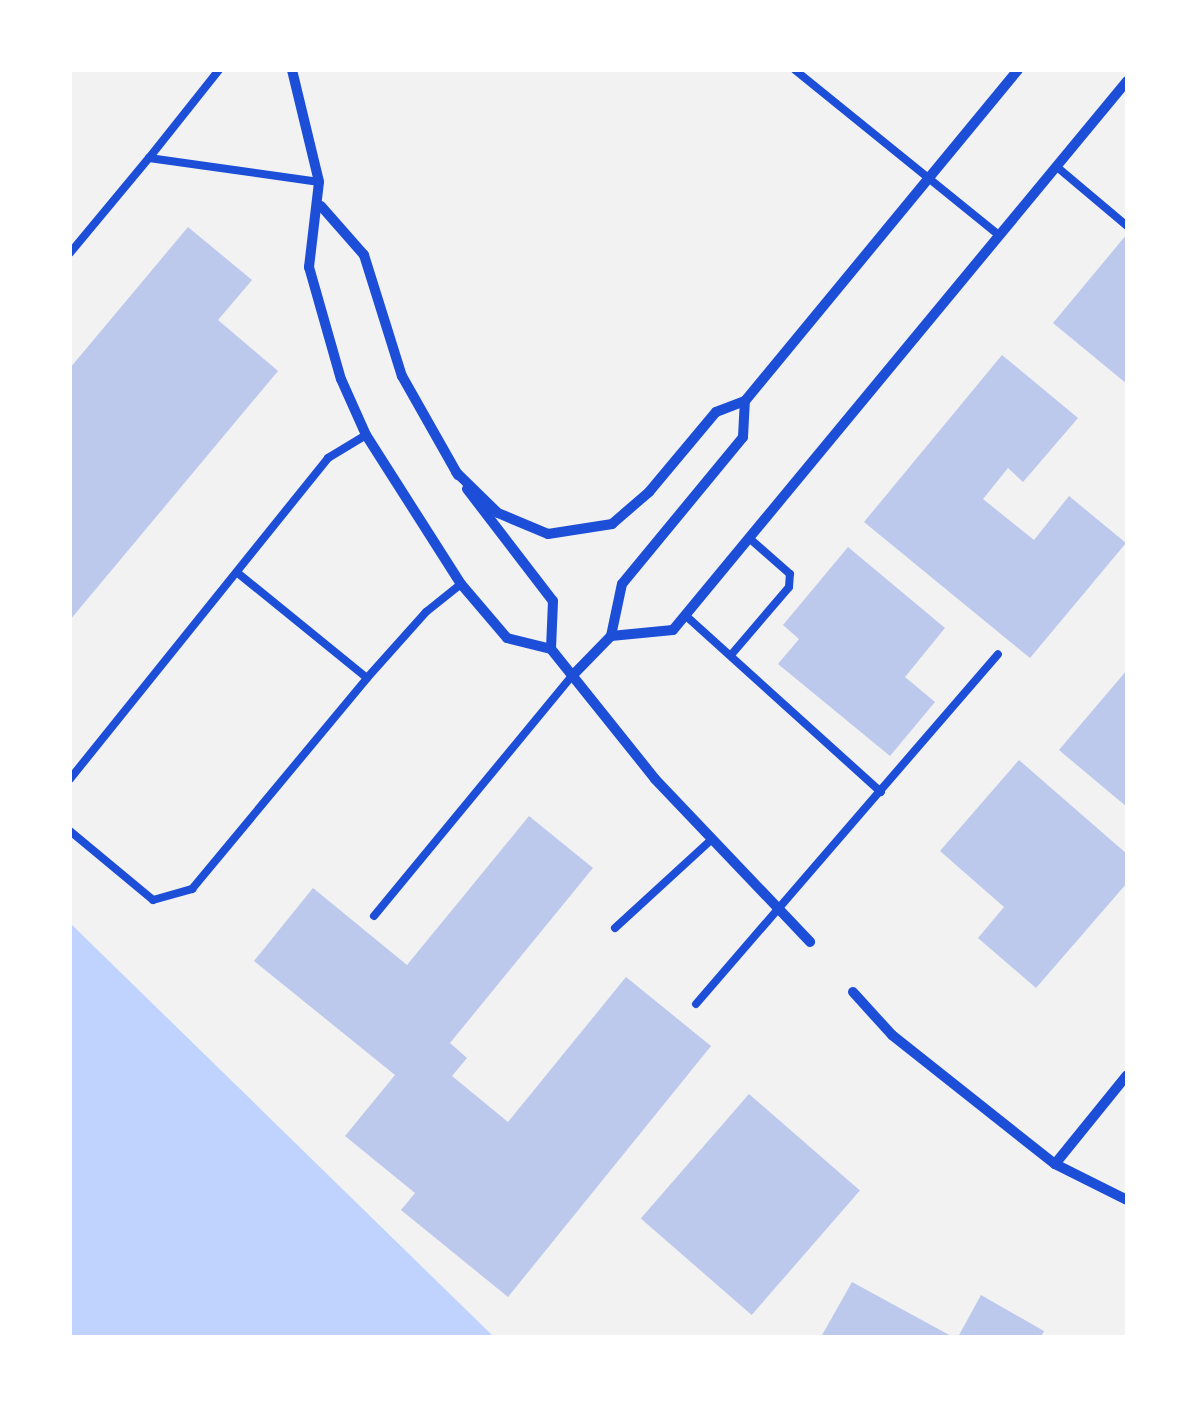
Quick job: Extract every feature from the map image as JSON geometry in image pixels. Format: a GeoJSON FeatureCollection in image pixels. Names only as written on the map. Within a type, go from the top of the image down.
{"type":"FeatureCollection","features":[{"type":"Feature","properties":{"kind":"street"},"geometry":{"type":"LineString","coordinates":[[292,70],[319,182],[320,206],[308,267],[341,379],[366,435],[461,584],[507,638],[551,648],[711,840],[810,942]]}},
{"type":"Feature","properties":{"kind":"street"},"geometry":{"type":"LineString","coordinates":[[456,472],[498,513],[548,534],[612,524],[649,492],[716,412],[745,401],[1018,70]]}},
{"type":"Feature","properties":{"kind":"street"},"geometry":{"type":"LineString","coordinates":[[610,636],[672,630],[1057,166],[1123,94],[1127,81]]}},
{"type":"Feature","properties":{"kind":"street"},"geometry":{"type":"LineString","coordinates":[[320,206],[364,255],[402,376],[456,472],[553,601],[551,648]]}},
{"type":"Feature","properties":{"kind":"street"},"geometry":{"type":"LineString","coordinates":[[573,674],[610,636],[622,584],[744,437],[745,401]]}},
{"type":"Feature","properties":{"kind":"street"},"geometry":{"type":"LineString","coordinates":[[852,992],[892,1035],[1055,1164],[1127,1200]]}},
{"type":"Feature","properties":{"kind":"street"},"geometry":{"type":"LineString","coordinates":[[1055,1164],[1127,1075]]}},
{"type":"Feature","properties":{"kind":"lane"},"geometry":{"type":"LineString","coordinates":[[70,253],[219,70]]}},
{"type":"Feature","properties":{"kind":"lane"},"geometry":{"type":"LineString","coordinates":[[795,70],[999,236]]}},
{"type":"Feature","properties":{"kind":"lane"},"geometry":{"type":"LineString","coordinates":[[149,158],[319,182]]}},
{"type":"Feature","properties":{"kind":"lane"},"geometry":{"type":"LineString","coordinates":[[1057,166],[1127,226]]}},
{"type":"Feature","properties":{"kind":"lane"},"geometry":{"type":"LineString","coordinates":[[70,780],[328,458],[366,435]]}},
{"type":"Feature","properties":{"kind":"lane"},"geometry":{"type":"LineString","coordinates":[[732,655],[789,586],[790,574],[749,538]]}},
{"type":"Feature","properties":{"kind":"lane"},"geometry":{"type":"LineString","coordinates":[[238,573],[367,678]]}},
{"type":"Feature","properties":{"kind":"lane"},"geometry":{"type":"LineString","coordinates":[[70,831],[153,900],[192,888],[367,678],[426,612],[461,584]]}},
{"type":"Feature","properties":{"kind":"lane"},"geometry":{"type":"LineString","coordinates":[[685,616],[881,792]]}},
{"type":"Feature","properties":{"kind":"lane"},"geometry":{"type":"LineString","coordinates":[[696,1004],[998,654]]}},
{"type":"Feature","properties":{"kind":"lane"},"geometry":{"type":"LineString","coordinates":[[374,916],[573,674]]}},
{"type":"Feature","properties":{"kind":"lane"},"geometry":{"type":"LineString","coordinates":[[615,928],[711,840]]}},
{"type":"Feature","properties":{"kind":"water"},"geometry":{"type":"Polygon","coordinates":[[[70,923],[494,1337],[70,1337],[70,923]]]}},
{"type":"Feature","properties":{"kind":"building"},"geometry":{"type":"Polygon","coordinates":[[[188,227],[252,280],[218,320],[278,371],[70,620],[70,368],[188,227]]]}},
{"type":"Feature","properties":{"kind":"building"},"geometry":{"type":"Polygon","coordinates":[[[1127,234],[1127,384],[1053,323],[1127,234]]]}},
{"type":"Feature","properties":{"kind":"building"},"geometry":{"type":"Polygon","coordinates":[[[1002,355],[1078,418],[1023,482],[1008,468],[983,499],[1034,540],[1069,496],[1126,543],[1030,658],[864,522],[1002,355]]]}},
{"type":"Feature","properties":{"kind":"building"},"geometry":{"type":"Polygon","coordinates":[[[848,547],[945,628],[905,677],[935,702],[890,756],[778,664],[799,639],[783,625],[848,547]]]}},
{"type":"Feature","properties":{"kind":"building"},"geometry":{"type":"Polygon","coordinates":[[[1127,670],[1127,807],[1059,750],[1127,670]]]}},
{"type":"Feature","properties":{"kind":"building"},"geometry":{"type":"Polygon","coordinates":[[[1019,760],[1127,854],[1127,883],[1036,988],[978,938],[1004,907],[940,851],[1019,760]]]}},
{"type":"Feature","properties":{"kind":"building"},"geometry":{"type":"Polygon","coordinates":[[[529,816],[593,868],[450,1043],[467,1058],[452,1076],[508,1122],[626,977],[711,1046],[508,1297],[401,1210],[415,1193],[345,1136],[395,1075],[254,961],[313,888],[407,965],[529,816]]]}},
{"type":"Feature","properties":{"kind":"building"},"geometry":{"type":"Polygon","coordinates":[[[749,1094],[860,1190],[752,1315],[641,1219],[749,1094]]]}},
{"type":"Feature","properties":{"kind":"building"},"geometry":{"type":"Polygon","coordinates":[[[852,1282],[953,1337],[821,1337],[852,1282]]]}},
{"type":"Feature","properties":{"kind":"building"},"geometry":{"type":"Polygon","coordinates":[[[981,1295],[1044,1331],[1041,1337],[958,1337],[981,1295]]]}}]}
